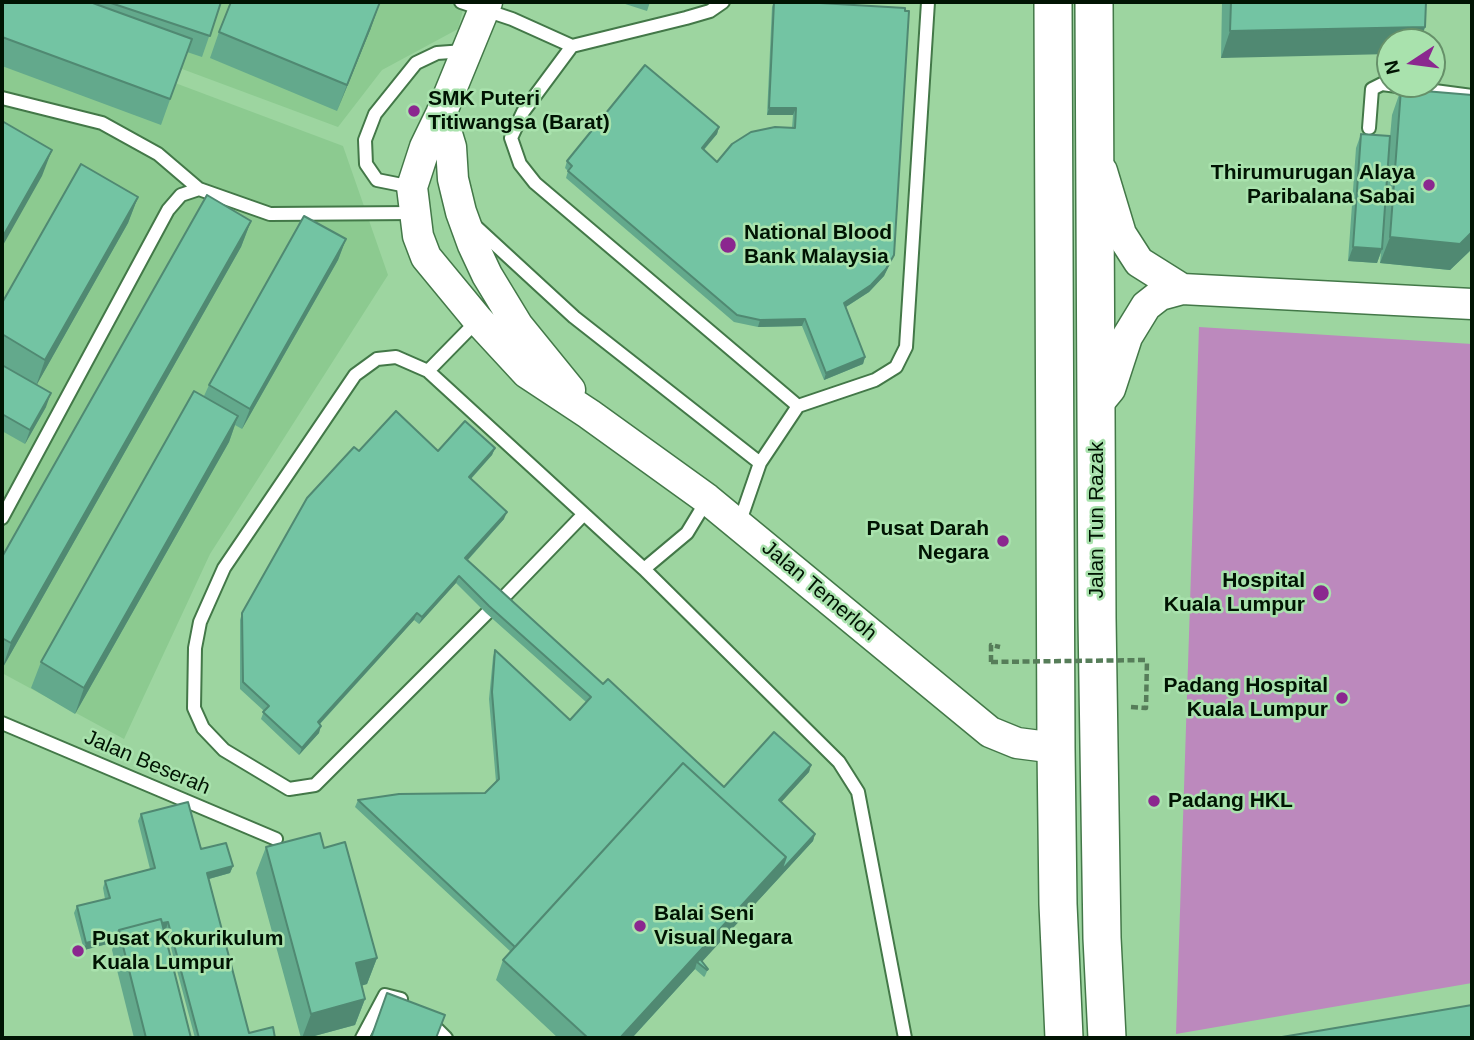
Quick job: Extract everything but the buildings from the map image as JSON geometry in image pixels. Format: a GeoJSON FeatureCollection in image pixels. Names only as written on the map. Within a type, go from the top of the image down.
{"type":"FeatureCollection","features":[{"type":"Feature","properties":{"kind":"main road","name":"Jalan Tun Razak"},"geometry":{"type":"LineString","coordinates":[[1053,2],[1056,748],[1058,904],[1064,1038]]}},
{"type":"Feature","properties":{"kind":"main road","name":"Jalan Tun Razak"},"geometry":{"type":"LineString","coordinates":[[1094,2],[1102,938],[1107,1038]]}},
{"type":"Feature","properties":{"kind":"street","name":"Jalan Temerloh"},"geometry":{"type":"LineString","coordinates":[[477,4],[466,51],[425,147],[413,200],[418,236],[426,257],[478,320],[527,373],[708,499],[990,732],[1017,743],[1056,748]]}},
{"type":"Feature","properties":{"kind":"street","name":"Jalan Temerloh"},"geometry":{"type":"LineString","coordinates":[[441,114],[451,147],[459,204],[472,246],[518,326],[589,414]]}},
{"type":"Feature","properties":{"kind":"street"},"geometry":{"type":"LineString","coordinates":[[1094,133],[1107,191],[1121,234],[1139,262],[1182,289]]}},
{"type":"Feature","properties":{"kind":"street"},"geometry":{"type":"LineString","coordinates":[[413,200],[459,204]]}},
{"type":"Feature","properties":{"kind":"street"},"geometry":{"type":"LineString","coordinates":[[1096,406],[1110,389],[1127,337],[1146,306],[1160,295],[1182,289],[1472,304]]}},
{"type":"Feature","properties":{"kind":"lane"},"geometry":{"type":"LineString","coordinates":[[477,4],[572,46],[686,18],[710,11],[723,2]]}},
{"type":"Feature","properties":{"kind":"lane"},"geometry":{"type":"LineString","coordinates":[[739,524],[760,463],[798,406],[874,380],[896,367],[906,347],[928,2]]}},
{"type":"Feature","properties":{"kind":"lane"},"geometry":{"type":"LineString","coordinates":[[572,46],[523,112],[511,138],[520,164],[534,183],[798,406]]}},
{"type":"Feature","properties":{"kind":"lane"},"geometry":{"type":"LineString","coordinates":[[413,200],[377,180],[366,164],[365,141],[375,114],[416,63],[437,52],[466,51]]}},
{"type":"Feature","properties":{"kind":"lane"},"geometry":{"type":"LineString","coordinates":[[1369,128],[1371,89],[1382,83],[1472,96]]}},
{"type":"Feature","properties":{"kind":"lane"},"geometry":{"type":"LineString","coordinates":[[2,98],[102,123],[158,154],[199,189],[270,214],[413,200]]}},
{"type":"Feature","properties":{"kind":"lane"},"geometry":{"type":"LineString","coordinates":[[2,518],[168,210],[181,195],[199,189]]}},
{"type":"Feature","properties":{"kind":"lane"},"geometry":{"type":"LineString","coordinates":[[459,204],[574,317],[760,463]]}},
{"type":"Feature","properties":{"kind":"lane"},"geometry":{"type":"LineString","coordinates":[[428,372],[478,320]]}},
{"type":"Feature","properties":{"kind":"lane"},"geometry":{"type":"LineString","coordinates":[[486,613],[315,785],[289,789],[224,750],[203,728],[194,708],[195,648],[200,622],[224,568],[355,375],[377,359],[396,356],[428,372],[644,569],[839,762],[858,792],[905,1038]]}},
{"type":"Feature","properties":{"kind":"lane"},"geometry":{"type":"LineString","coordinates":[[644,569],[687,533],[708,499]]}},
{"type":"Feature","properties":{"kind":"lane"},"geometry":{"type":"LineString","coordinates":[[501,600],[583,514]]}},
{"type":"Feature","properties":{"kind":"lane","name":"Jalan Beserah"},"geometry":{"type":"LineString","coordinates":[[2,723],[276,839]]}},
{"type":"Feature","properties":{"kind":"lane"},"geometry":{"type":"LineString","coordinates":[[362,1038],[385,995],[404,1000],[446,1038]]}},
{"type":"Feature","properties":{"kind":"path"},"geometry":{"type":"LineString","coordinates":[[1000,647],[991,645],[990,663],[1147,660],[1146,708],[1127,707]]}},
{"type":"Feature","properties":{"kind":"shaded area"},"geometry":{"type":"Polygon","coordinates":[[[2,2],[465,2],[458,29],[382,70],[338,127],[2,2]]]}},
{"type":"Feature","properties":{"kind":"shaded area"},"geometry":{"type":"Polygon","coordinates":[[[2,18],[343,146],[388,275],[210,554],[124,739],[2,673],[2,18]]]}},
{"type":"Feature","properties":{"kind":"shaded area","name":"Padang Hospital Kuala Lumpur"},"geometry":{"type":"Polygon","coordinates":[[[1199,327],[1472,344],[1472,983],[1176,1034],[1199,327]]]}},
{"type":"Feature","properties":{"kind":"place","name":"SMK Puteri Titiwangsa (Barat)"},"geometry":{"type":"Point","coordinates":[414,111]}},
{"type":"Feature","properties":{"kind":"place","name":"Thirumurugan Alaya Paribalana Sabai"},"geometry":{"type":"Point","coordinates":[1429,185]}},
{"type":"Feature","properties":{"kind":"place","name":"National Blood Bank Malaysia"},"geometry":{"type":"Point","coordinates":[728,245]}},
{"type":"Feature","properties":{"kind":"place","name":"Pusat Darah Negara"},"geometry":{"type":"Point","coordinates":[1003,541]}},
{"type":"Feature","properties":{"kind":"place","name":"Hospital Kuala Lumpur"},"geometry":{"type":"Point","coordinates":[1321,593]}},
{"type":"Feature","properties":{"kind":"place","name":"Padang Hospital Kuala Lumpur"},"geometry":{"type":"Point","coordinates":[1342,698]}},
{"type":"Feature","properties":{"kind":"place","name":"Padang HKL"},"geometry":{"type":"Point","coordinates":[1154,801]}},
{"type":"Feature","properties":{"kind":"place","name":"Balai Seni Visual Negara"},"geometry":{"type":"Point","coordinates":[640,926]}},
{"type":"Feature","properties":{"kind":"place","name":"Pusat Kokurikulum Kuala Lumpur"},"geometry":{"type":"Point","coordinates":[78,951]}}]}
